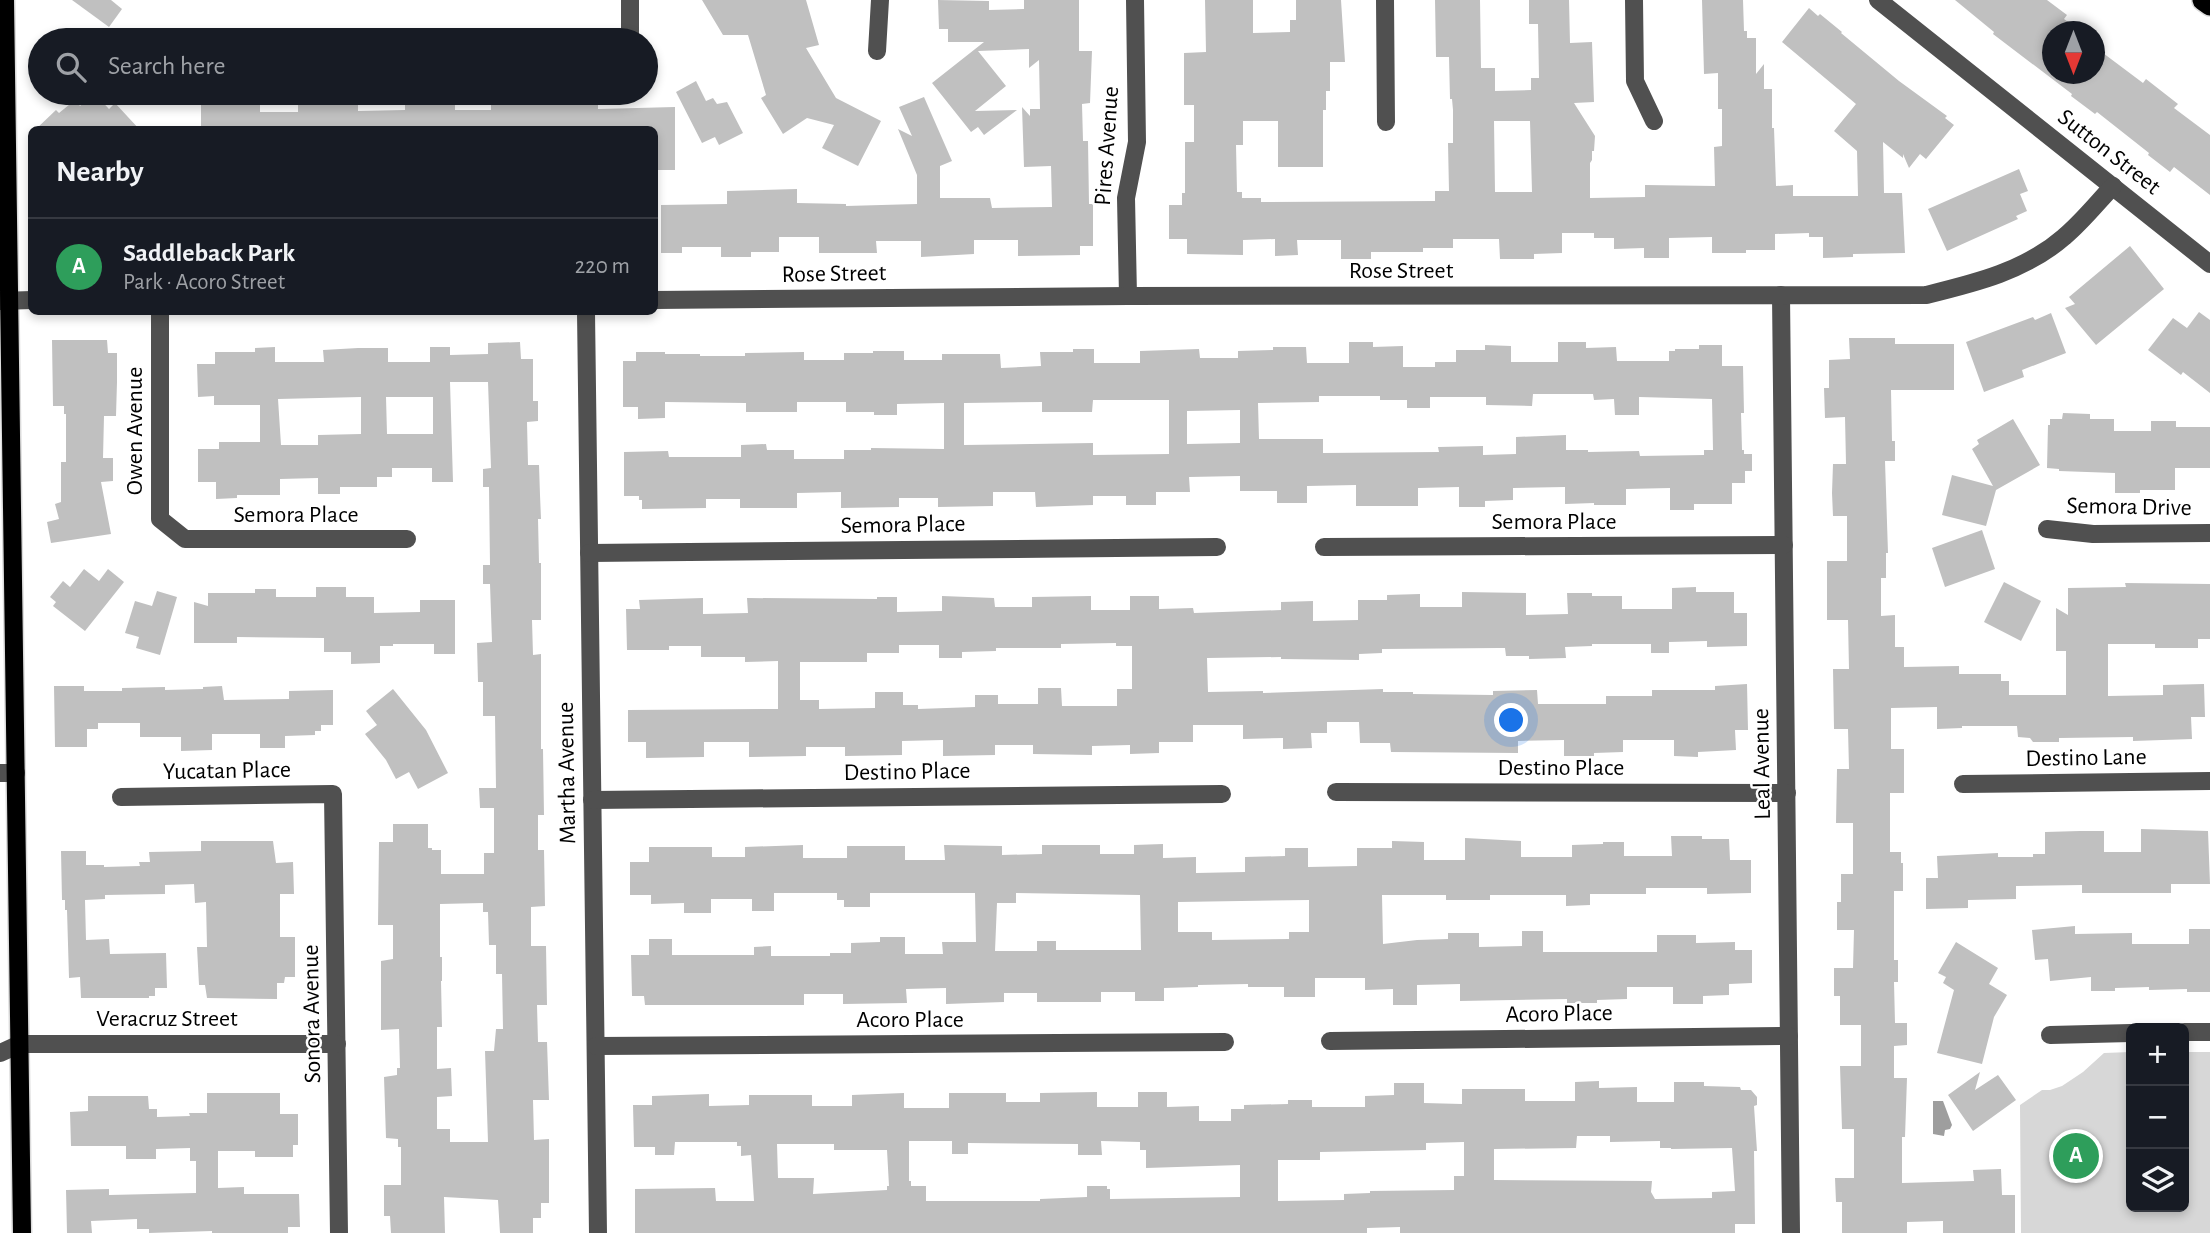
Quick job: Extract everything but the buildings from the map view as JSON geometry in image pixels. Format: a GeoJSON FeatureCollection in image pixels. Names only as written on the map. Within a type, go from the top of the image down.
{"type":"FeatureCollection","features":[{"type":"Feature","properties":{"kind":"highway"},"geometry":{"type":"LineString","coordinates":[[2203,0],[2210,5]]}},
{"type":"Feature","properties":{"kind":"main road"},"geometry":{"type":"LineString","coordinates":[[5,0],[4,301],[8,773],[20,1044],[22,1233]]}},
{"type":"Feature","properties":{"kind":"street"},"geometry":{"type":"LineString","coordinates":[[630,0],[630,28]]}},
{"type":"Feature","properties":{"kind":"street"},"geometry":{"type":"LineString","coordinates":[[877,51],[880,0]]}},
{"type":"Feature","properties":{"kind":"street","name":"Pires Avenue"},"geometry":{"type":"LineString","coordinates":[[1128,296],[1126,198],[1137,142],[1135,0]]}},
{"type":"Feature","properties":{"kind":"street"},"geometry":{"type":"LineString","coordinates":[[1385,0],[1386,121]]}},
{"type":"Feature","properties":{"kind":"street"},"geometry":{"type":"LineString","coordinates":[[1634,0],[1635,81],[1654,121]]}},
{"type":"Feature","properties":{"kind":"street","name":"Sutton Street"},"geometry":{"type":"LineString","coordinates":[[1878,0],[2210,264]]}},
{"type":"Feature","properties":{"kind":"street","name":"Rose Street"},"geometry":{"type":"LineString","coordinates":[[658,300],[1128,296],[1926,295],[1973,284],[2015,269],[2064,238],[2113,186]]}},
{"type":"Feature","properties":{"kind":"street","name":"Leal Avenue"},"geometry":{"type":"LineString","coordinates":[[1781,295],[1791,1233]]}},
{"type":"Feature","properties":{"kind":"street"},"geometry":{"type":"LineString","coordinates":[[4,301],[28,300]]}},
{"type":"Feature","properties":{"kind":"street","name":"Owen Avenue"},"geometry":{"type":"LineString","coordinates":[[160,315],[160,519],[185,539]]}},
{"type":"Feature","properties":{"kind":"street","name":"Martha Avenue"},"geometry":{"type":"LineString","coordinates":[[586,315],[598,1233]]}},
{"type":"Feature","properties":{"kind":"street","name":"Semora Drive"},"geometry":{"type":"LineString","coordinates":[[2047,529],[2093,534],[2210,533]]}},
{"type":"Feature","properties":{"kind":"street","name":"Semora Place"},"geometry":{"type":"LineString","coordinates":[[185,539],[407,539]]}},
{"type":"Feature","properties":{"kind":"street","name":"Semora Place"},"geometry":{"type":"LineString","coordinates":[[1324,547],[1784,545]]}},
{"type":"Feature","properties":{"kind":"street","name":"Semora Place"},"geometry":{"type":"LineString","coordinates":[[589,552],[1217,547]]}},
{"type":"Feature","properties":{"kind":"street","name":"Destino Lane"},"geometry":{"type":"LineString","coordinates":[[1962,784],[2210,781]]}},
{"type":"Feature","properties":{"kind":"street","name":"Destino Place"},"geometry":{"type":"LineString","coordinates":[[1336,792],[1787,793]]}},
{"type":"Feature","properties":{"kind":"street","name":"Yucatan Place"},"geometry":{"type":"LineString","coordinates":[[121,797],[333,794]]}},
{"type":"Feature","properties":{"kind":"street","name":"Sonora Avenue"},"geometry":{"type":"LineString","coordinates":[[333,794],[340,1233]]}},
{"type":"Feature","properties":{"kind":"street","name":"Destino Place"},"geometry":{"type":"LineString","coordinates":[[592,800],[1222,794]]}},
{"type":"Feature","properties":{"kind":"street"},"geometry":{"type":"LineString","coordinates":[[2189,1032],[2210,1032]]}},
{"type":"Feature","properties":{"kind":"street"},"geometry":{"type":"LineString","coordinates":[[2050,1035],[2126,1034]]}},
{"type":"Feature","properties":{"kind":"street","name":"Acoro Place"},"geometry":{"type":"LineString","coordinates":[[1330,1041],[1789,1037]]}},
{"type":"Feature","properties":{"kind":"street","name":"Acoro Place"},"geometry":{"type":"LineString","coordinates":[[596,1046],[1225,1042]]}},
{"type":"Feature","properties":{"kind":"street","name":"Veracruz Street"},"geometry":{"type":"LineString","coordinates":[[0,1053],[20,1044],[337,1044]]}},
{"type":"Feature","properties":{"kind":"shaded area"},"geometry":{"type":"Polygon","coordinates":[[[2126,1052],[2126,1212],[2189,1212],[2189,1052],[2210,1052],[2210,1233],[2021,1233],[2020,1105],[2042,1090],[2062,1086],[2104,1053],[2126,1052]]]}},
{"type":"Feature","properties":{"kind":"shaded area"},"geometry":{"type":"Polygon","coordinates":[[[1933,1101],[1943,1101],[1952,1125],[1945,1130],[1944,1136],[1933,1134],[1933,1101]]]}},
{"type":"Feature","properties":{"kind":"place","name":"Saddleback Park"},"geometry":{"type":"Point","coordinates":[2076,1156]}}]}
